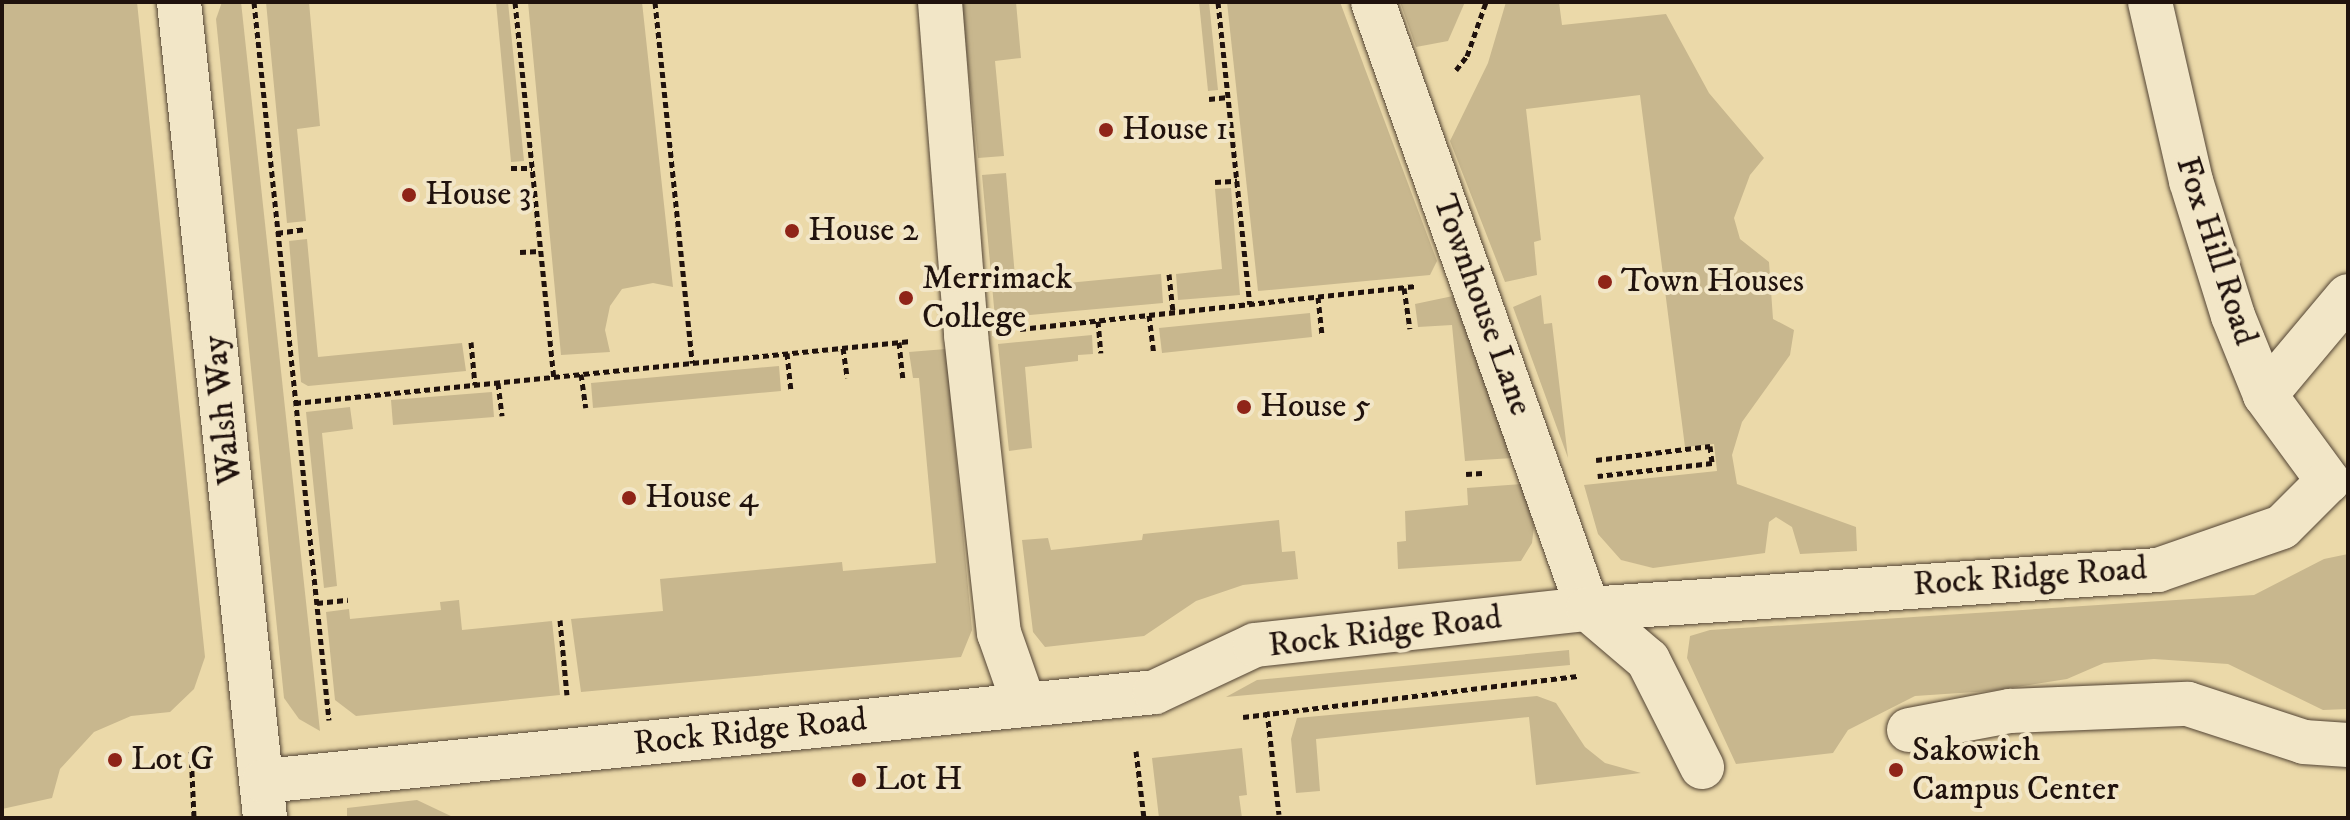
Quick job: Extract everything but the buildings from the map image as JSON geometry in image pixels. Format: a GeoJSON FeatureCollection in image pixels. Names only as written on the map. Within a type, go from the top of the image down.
{"type":"FeatureCollection","features":[{"type":"Feature","properties":{"kind":"street","name":"Walsh Way"},"geometry":{"type":"LineString","coordinates":[[179,2],[264,800]]}},
{"type":"Feature","properties":{"kind":"street"},"geometry":{"type":"LineString","coordinates":[[940,2],[966,335],[999,633],[1024,704]]}},
{"type":"Feature","properties":{"kind":"street","name":"Townhouse Lane"},"geometry":{"type":"LineString","coordinates":[[1373,2],[1541,469],[1588,609]]}},
{"type":"Feature","properties":{"kind":"street","name":"Fox Hill Road"},"geometry":{"type":"LineString","coordinates":[[2150,2],[2191,181],[2233,316],[2265,395],[2338,483]]}},
{"type":"Feature","properties":{"kind":"street"},"geometry":{"type":"LineString","coordinates":[[2265,395],[2348,296]]}},
{"type":"Feature","properties":{"kind":"street","name":"Rock Ridge Road"},"geometry":{"type":"LineString","coordinates":[[264,800],[1024,704],[1155,692],[1255,645],[1588,609],[2158,570],[2282,527],[2338,483]]}},
{"type":"Feature","properties":{"kind":"street"},"geometry":{"type":"LineString","coordinates":[[1588,609],[1648,660],[1702,767]]}},
{"type":"Feature","properties":{"kind":"street"},"geometry":{"type":"LineString","coordinates":[[1909,730],[2010,711],[2188,704],[2304,742],[2348,745]]}},
{"type":"Feature","properties":{"kind":"path"},"geometry":{"type":"LineString","coordinates":[[254,2],[329,723]]}},
{"type":"Feature","properties":{"kind":"path"},"geometry":{"type":"LineString","coordinates":[[515,2],[554,377]]}},
{"type":"Feature","properties":{"kind":"path"},"geometry":{"type":"LineString","coordinates":[[655,2],[692,363]]}},
{"type":"Feature","properties":{"kind":"path"},"geometry":{"type":"LineString","coordinates":[[1218,2],[1250,304]]}},
{"type":"Feature","properties":{"kind":"path"},"geometry":{"type":"LineString","coordinates":[[1209,99],[1228,97]]}},
{"type":"Feature","properties":{"kind":"path"},"geometry":{"type":"LineString","coordinates":[[511,168],[532,168]]}},
{"type":"Feature","properties":{"kind":"path"},"geometry":{"type":"LineString","coordinates":[[1215,182],[1237,181]]}},
{"type":"Feature","properties":{"kind":"path"},"geometry":{"type":"LineString","coordinates":[[277,233],[306,229]]}},
{"type":"Feature","properties":{"kind":"path"},"geometry":{"type":"LineString","coordinates":[[520,252],[540,251]]}},
{"type":"Feature","properties":{"kind":"path"},"geometry":{"type":"LineString","coordinates":[[1169,274],[1173,313]]}},
{"type":"Feature","properties":{"kind":"path"},"geometry":{"type":"LineString","coordinates":[[295,403],[1471,280]]}},
{"type":"Feature","properties":{"kind":"path"},"geometry":{"type":"LineString","coordinates":[[1404,288],[1410,329]]}},
{"type":"Feature","properties":{"kind":"path"},"geometry":{"type":"LineString","coordinates":[[1318,297],[1322,336]]}},
{"type":"Feature","properties":{"kind":"path"},"geometry":{"type":"LineString","coordinates":[[1149,315],[1154,353]]}},
{"type":"Feature","properties":{"kind":"path"},"geometry":{"type":"LineString","coordinates":[[1098,321],[1101,353]]}},
{"type":"Feature","properties":{"kind":"path"},"geometry":{"type":"LineString","coordinates":[[471,342],[475,385]]}},
{"type":"Feature","properties":{"kind":"path"},"geometry":{"type":"LineString","coordinates":[[899,342],[903,378]]}},
{"type":"Feature","properties":{"kind":"path"},"geometry":{"type":"LineString","coordinates":[[843,348],[847,378]]}},
{"type":"Feature","properties":{"kind":"path"},"geometry":{"type":"LineString","coordinates":[[787,353],[791,389]]}},
{"type":"Feature","properties":{"kind":"path"},"geometry":{"type":"LineString","coordinates":[[581,374],[586,408]]}},
{"type":"Feature","properties":{"kind":"path"},"geometry":{"type":"LineString","coordinates":[[498,383],[502,416]]}},
{"type":"Feature","properties":{"kind":"path"},"geometry":{"type":"LineString","coordinates":[[1541,469],[1582,478],[1712,463],[1710,446],[1590,461]]}},
{"type":"Feature","properties":{"kind":"path"},"geometry":{"type":"LineString","coordinates":[[317,603],[348,600]]}},
{"type":"Feature","properties":{"kind":"path"},"geometry":{"type":"LineString","coordinates":[[560,620],[568,701]]}},
{"type":"Feature","properties":{"kind":"path"},"geometry":{"type":"LineString","coordinates":[[1240,719],[1267,711],[1652,670]]}},
{"type":"Feature","properties":{"kind":"path"},"geometry":{"type":"LineString","coordinates":[[1267,711],[1279,814]]}},
{"type":"Feature","properties":{"kind":"path"},"geometry":{"type":"LineString","coordinates":[[1135,742],[1144,818]]}},
{"type":"Feature","properties":{"kind":"path"},"geometry":{"type":"LineString","coordinates":[[191,751],[194,818]]}},
{"type":"Feature","properties":{"kind":"shaded area"},"geometry":{"type":"Polygon","coordinates":[[[2,2],[137,2],[205,657],[194,689],[170,712],[131,716],[94,732],[60,769],[52,798],[2,809],[2,2]]]}},
{"type":"Feature","properties":{"kind":"shaded area"},"geometry":{"type":"Polygon","coordinates":[[[222,2],[241,2],[320,731],[299,719],[284,698],[216,19],[222,2]]]}},
{"type":"Feature","properties":{"kind":"shaded area"},"geometry":{"type":"Polygon","coordinates":[[[266,2],[309,2],[320,126],[297,129],[306,221],[287,223],[266,2]]]}},
{"type":"Feature","properties":{"kind":"shaded area"},"geometry":{"type":"Polygon","coordinates":[[[496,2],[508,2],[524,161],[511,162],[496,2]]]}},
{"type":"Feature","properties":{"kind":"shaded area"},"geometry":{"type":"Polygon","coordinates":[[[528,2],[642,2],[673,287],[653,283],[622,289],[610,306],[605,330],[610,352],[561,355],[528,2]]]}},
{"type":"Feature","properties":{"kind":"shaded area"},"geometry":{"type":"Polygon","coordinates":[[[961,2],[1016,2],[1021,58],[995,61],[1004,156],[978,158],[961,2]]]}},
{"type":"Feature","properties":{"kind":"shaded area"},"geometry":{"type":"Polygon","coordinates":[[[1199,2],[1209,2],[1218,90],[1208,91],[1199,2]]]}},
{"type":"Feature","properties":{"kind":"shaded area"},"geometry":{"type":"Polygon","coordinates":[[[1227,2],[1340,2],[1437,261],[1430,275],[1258,291],[1227,2]]]}},
{"type":"Feature","properties":{"kind":"shaded area"},"geometry":{"type":"Polygon","coordinates":[[[1400,2],[1465,2],[1448,41],[1416,47],[1400,2]]]}},
{"type":"Feature","properties":{"kind":"shaded area"},"geometry":{"type":"Polygon","coordinates":[[[1506,2],[1559,2],[1562,25],[1666,14],[1709,93],[1764,158],[1750,175],[1734,218],[1740,239],[1769,262],[1773,319],[1794,330],[1790,355],[1742,422],[1732,455],[1737,484],[1856,527],[1857,551],[1800,554],[1792,527],[1776,517],[1769,522],[1765,553],[1653,568],[1621,560],[1598,534],[1584,485],[1717,471],[1714,444],[1685,447],[1640,95],[1526,109],[1541,240],[1534,242],[1537,275],[1505,282],[1450,141],[1488,63],[1506,2]]]}},
{"type":"Feature","properties":{"kind":"shaded area"},"geometry":{"type":"Polygon","coordinates":[[[1006,173],[1016,288],[1161,274],[1163,303],[995,318],[982,175],[1006,173]]]}},
{"type":"Feature","properties":{"kind":"shaded area"},"geometry":{"type":"Polygon","coordinates":[[[1231,188],[1240,295],[1178,300],[1176,274],[1222,269],[1215,189],[1231,188]]]}},
{"type":"Feature","properties":{"kind":"shaded area"},"geometry":{"type":"Polygon","coordinates":[[[307,239],[318,357],[462,343],[466,371],[308,386],[301,382],[289,241],[307,239]]]}},
{"type":"Feature","properties":{"kind":"shaded area"},"geometry":{"type":"Polygon","coordinates":[[[1541,295],[1544,324],[1552,323],[1568,458],[1513,307],[1541,295]]]}},
{"type":"Feature","properties":{"kind":"shaded area"},"geometry":{"type":"Polygon","coordinates":[[[1453,296],[1513,458],[1465,461],[1452,325],[1418,327],[1415,304],[1453,296]]]}},
{"type":"Feature","properties":{"kind":"shaded area"},"geometry":{"type":"Polygon","coordinates":[[[1310,313],[1312,337],[1162,353],[1159,328],[1310,313]]]}},
{"type":"Feature","properties":{"kind":"shaded area"},"geometry":{"type":"Polygon","coordinates":[[[1092,335],[1093,354],[1078,355],[1078,361],[1025,367],[1032,448],[1009,451],[998,344],[1092,335]]]}},
{"type":"Feature","properties":{"kind":"shaded area"},"geometry":{"type":"Polygon","coordinates":[[[946,349],[972,630],[961,657],[581,692],[571,619],[663,611],[660,579],[842,562],[843,571],[936,563],[919,378],[913,378],[909,352],[946,349]]]}},
{"type":"Feature","properties":{"kind":"shaded area"},"geometry":{"type":"Polygon","coordinates":[[[779,366],[781,391],[593,408],[591,383],[779,366]]]}},
{"type":"Feature","properties":{"kind":"shaded area"},"geometry":{"type":"Polygon","coordinates":[[[492,392],[494,417],[393,425],[391,400],[492,392]]]}},
{"type":"Feature","properties":{"kind":"shaded area"},"geometry":{"type":"Polygon","coordinates":[[[350,407],[353,429],[322,433],[337,586],[324,588],[306,412],[350,407]]]}},
{"type":"Feature","properties":{"kind":"shaded area"},"geometry":{"type":"Polygon","coordinates":[[[1522,484],[1534,526],[1532,543],[1521,561],[1398,569],[1397,542],[1406,541],[1405,511],[1468,505],[1467,488],[1522,484]]]}},
{"type":"Feature","properties":{"kind":"shaded area"},"geometry":{"type":"Polygon","coordinates":[[[1279,520],[1282,552],[1295,551],[1298,579],[1243,585],[1196,601],[1144,636],[1045,647],[1033,632],[1022,540],[1048,538],[1051,550],[1142,540],[1143,534],[1279,520]]]}},
{"type":"Feature","properties":{"kind":"shaded area"},"geometry":{"type":"Polygon","coordinates":[[[2348,554],[2348,709],[2323,710],[2228,664],[2154,659],[2104,663],[2067,679],[1990,691],[1915,696],[1848,730],[1833,753],[1736,764],[1687,658],[1690,636],[1710,630],[2254,595],[2324,559],[2348,554]]]}},
{"type":"Feature","properties":{"kind":"shaded area"},"geometry":{"type":"Polygon","coordinates":[[[459,600],[462,630],[552,621],[560,695],[356,716],[335,700],[326,612],[349,609],[350,619],[441,610],[440,602],[459,600]]]}},
{"type":"Feature","properties":{"kind":"shaded area"},"geometry":{"type":"Polygon","coordinates":[[[1569,650],[1570,665],[1226,697],[1257,680],[1569,650]]]}},
{"type":"Feature","properties":{"kind":"shaded area"},"geometry":{"type":"Polygon","coordinates":[[[1537,696],[1556,703],[1585,747],[1605,763],[1641,773],[1536,785],[1529,717],[1316,739],[1320,791],[1296,793],[1291,739],[1297,718],[1537,696]]]}},
{"type":"Feature","properties":{"kind":"shaded area"},"geometry":{"type":"Polygon","coordinates":[[[1242,748],[1247,795],[1239,796],[1242,818],[1159,818],[1152,758],[1242,748]]]}},
{"type":"Feature","properties":{"kind":"shaded area"},"geometry":{"type":"Polygon","coordinates":[[[417,800],[455,818],[347,818],[347,808],[417,800]]]}},
{"type":"Feature","properties":{"kind":"place","name":"House 1"},"geometry":{"type":"Point","coordinates":[1106,130]}},
{"type":"Feature","properties":{"kind":"place","name":"House 3"},"geometry":{"type":"Point","coordinates":[409,195]}},
{"type":"Feature","properties":{"kind":"place","name":"House 2"},"geometry":{"type":"Point","coordinates":[792,231]}},
{"type":"Feature","properties":{"kind":"place","name":"Town Houses"},"geometry":{"type":"Point","coordinates":[1605,282]}},
{"type":"Feature","properties":{"kind":"place","name":"Merrimack College"},"geometry":{"type":"Point","coordinates":[906,298]}},
{"type":"Feature","properties":{"kind":"place","name":"House 5"},"geometry":{"type":"Point","coordinates":[1244,407]}},
{"type":"Feature","properties":{"kind":"place","name":"House 4"},"geometry":{"type":"Point","coordinates":[629,498]}},
{"type":"Feature","properties":{"kind":"place","name":"Lot G"},"geometry":{"type":"Point","coordinates":[115,760]}},
{"type":"Feature","properties":{"kind":"place","name":"Sakowich Campus Center"},"geometry":{"type":"Point","coordinates":[1896,770]}},
{"type":"Feature","properties":{"kind":"place","name":"Lot H"},"geometry":{"type":"Point","coordinates":[859,780]}}]}
